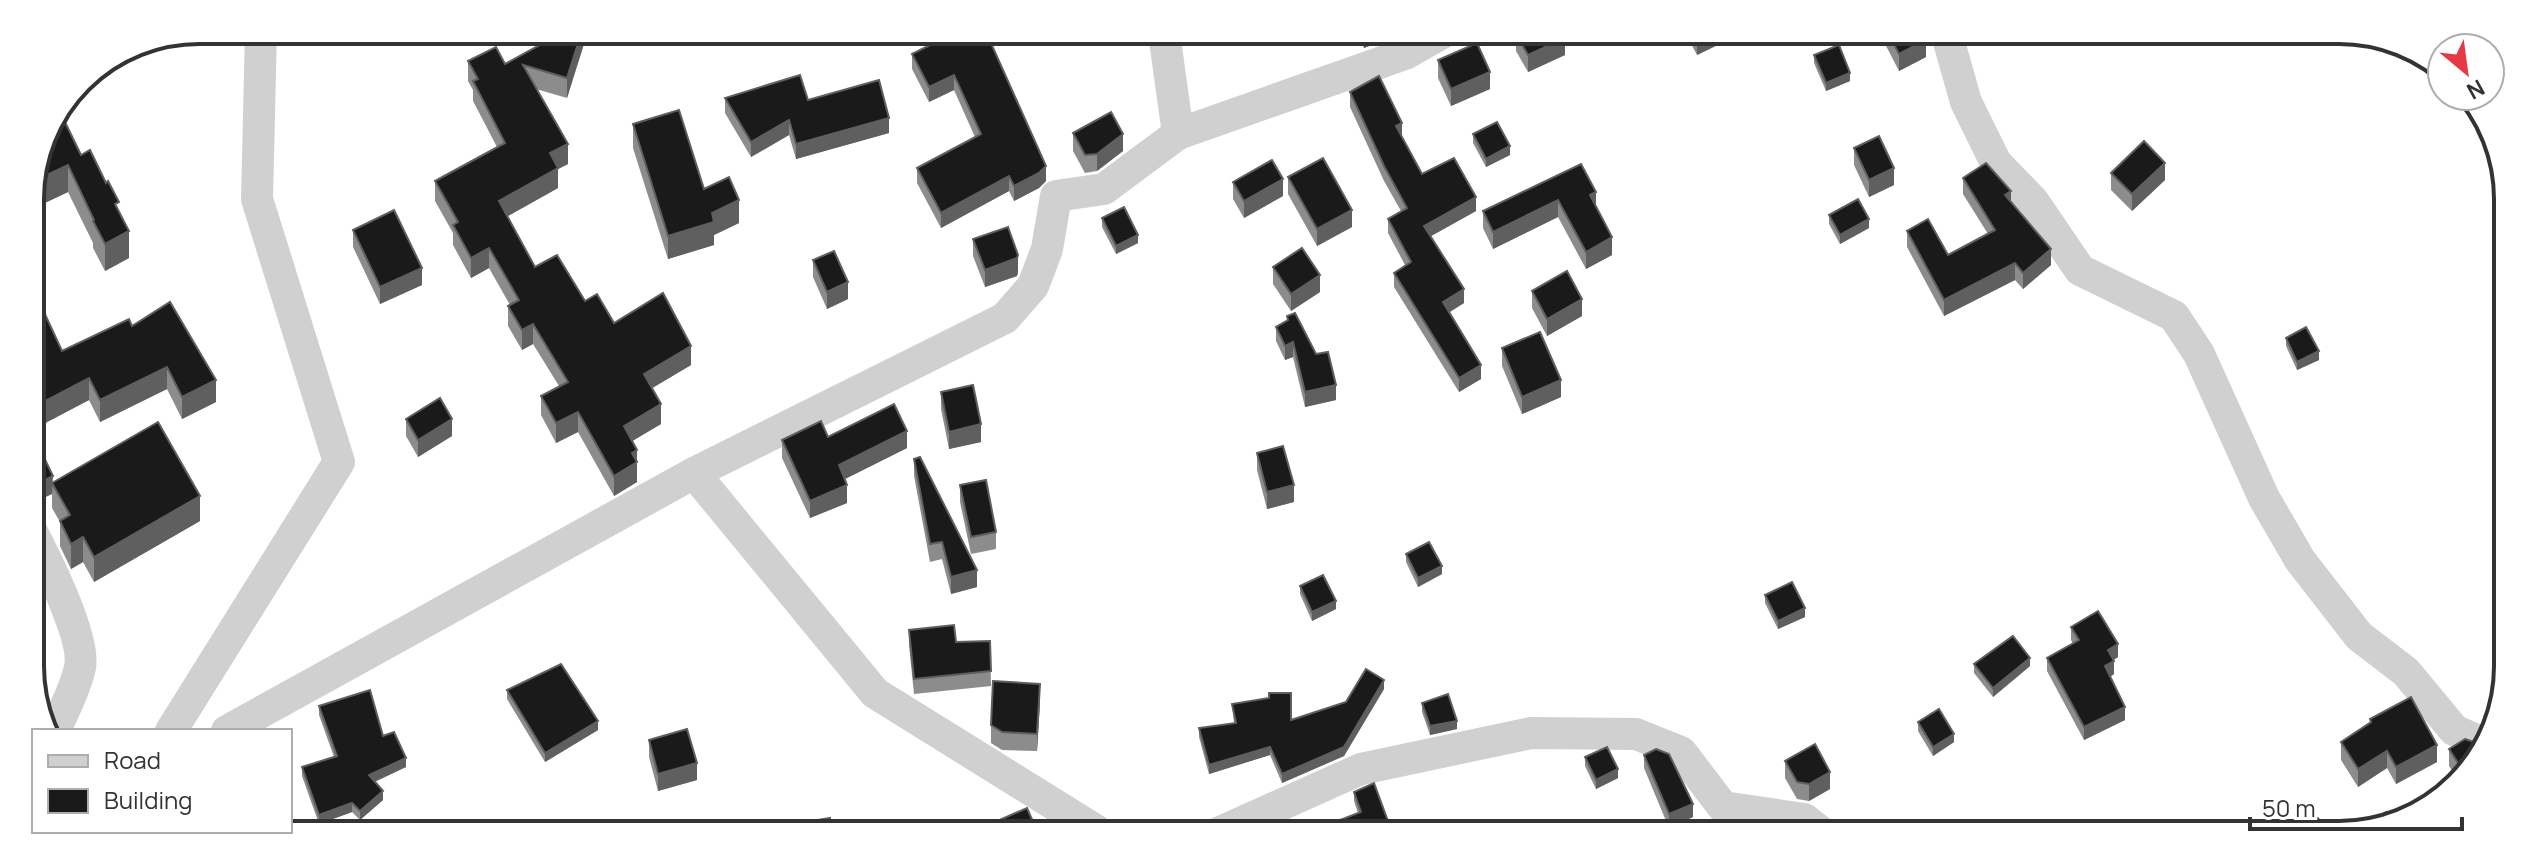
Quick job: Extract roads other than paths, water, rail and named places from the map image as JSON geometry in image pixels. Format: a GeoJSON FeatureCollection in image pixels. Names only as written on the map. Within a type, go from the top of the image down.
{"type":"FeatureCollection","features":[{"type":"Feature","properties":{"kind":"street"},"geometry":{"type":"LineString","coordinates":[[172,729],[339,462],[257,199],[261,44]]}},
{"type":"Feature","properties":{"kind":"street"},"geometry":{"type":"LineString","coordinates":[[1166,44],[1178,134]]}},
{"type":"Feature","properties":{"kind":"street"},"geometry":{"type":"LineString","coordinates":[[231,729],[694,473],[1005,318],[1033,286],[1047,249],[1056,196],[1104,189],[1178,134],[1405,54],[1423,44]]}},
{"type":"Feature","properties":{"kind":"street"},"geometry":{"type":"LineString","coordinates":[[1950,44],[1966,102],[1996,163],[2033,201],[2080,270],[2174,316],[2199,354],[2264,498],[2300,560],[2359,636],[2406,672],[2454,730],[2475,739]]}},
{"type":"Feature","properties":{"kind":"street"},"geometry":{"type":"LineString","coordinates":[[694,473],[875,693],[1081,821]]}},
{"type":"Feature","properties":{"kind":"street"},"geometry":{"type":"LineString","coordinates":[[44,557],[75,631],[81,665],[57,727]]}},
{"type":"Feature","properties":{"kind":"street"},"geometry":{"type":"LineString","coordinates":[[1245,821],[1361,769],[1531,733],[1636,734],[1681,752],[1723,807],[1807,821]]}}]}
